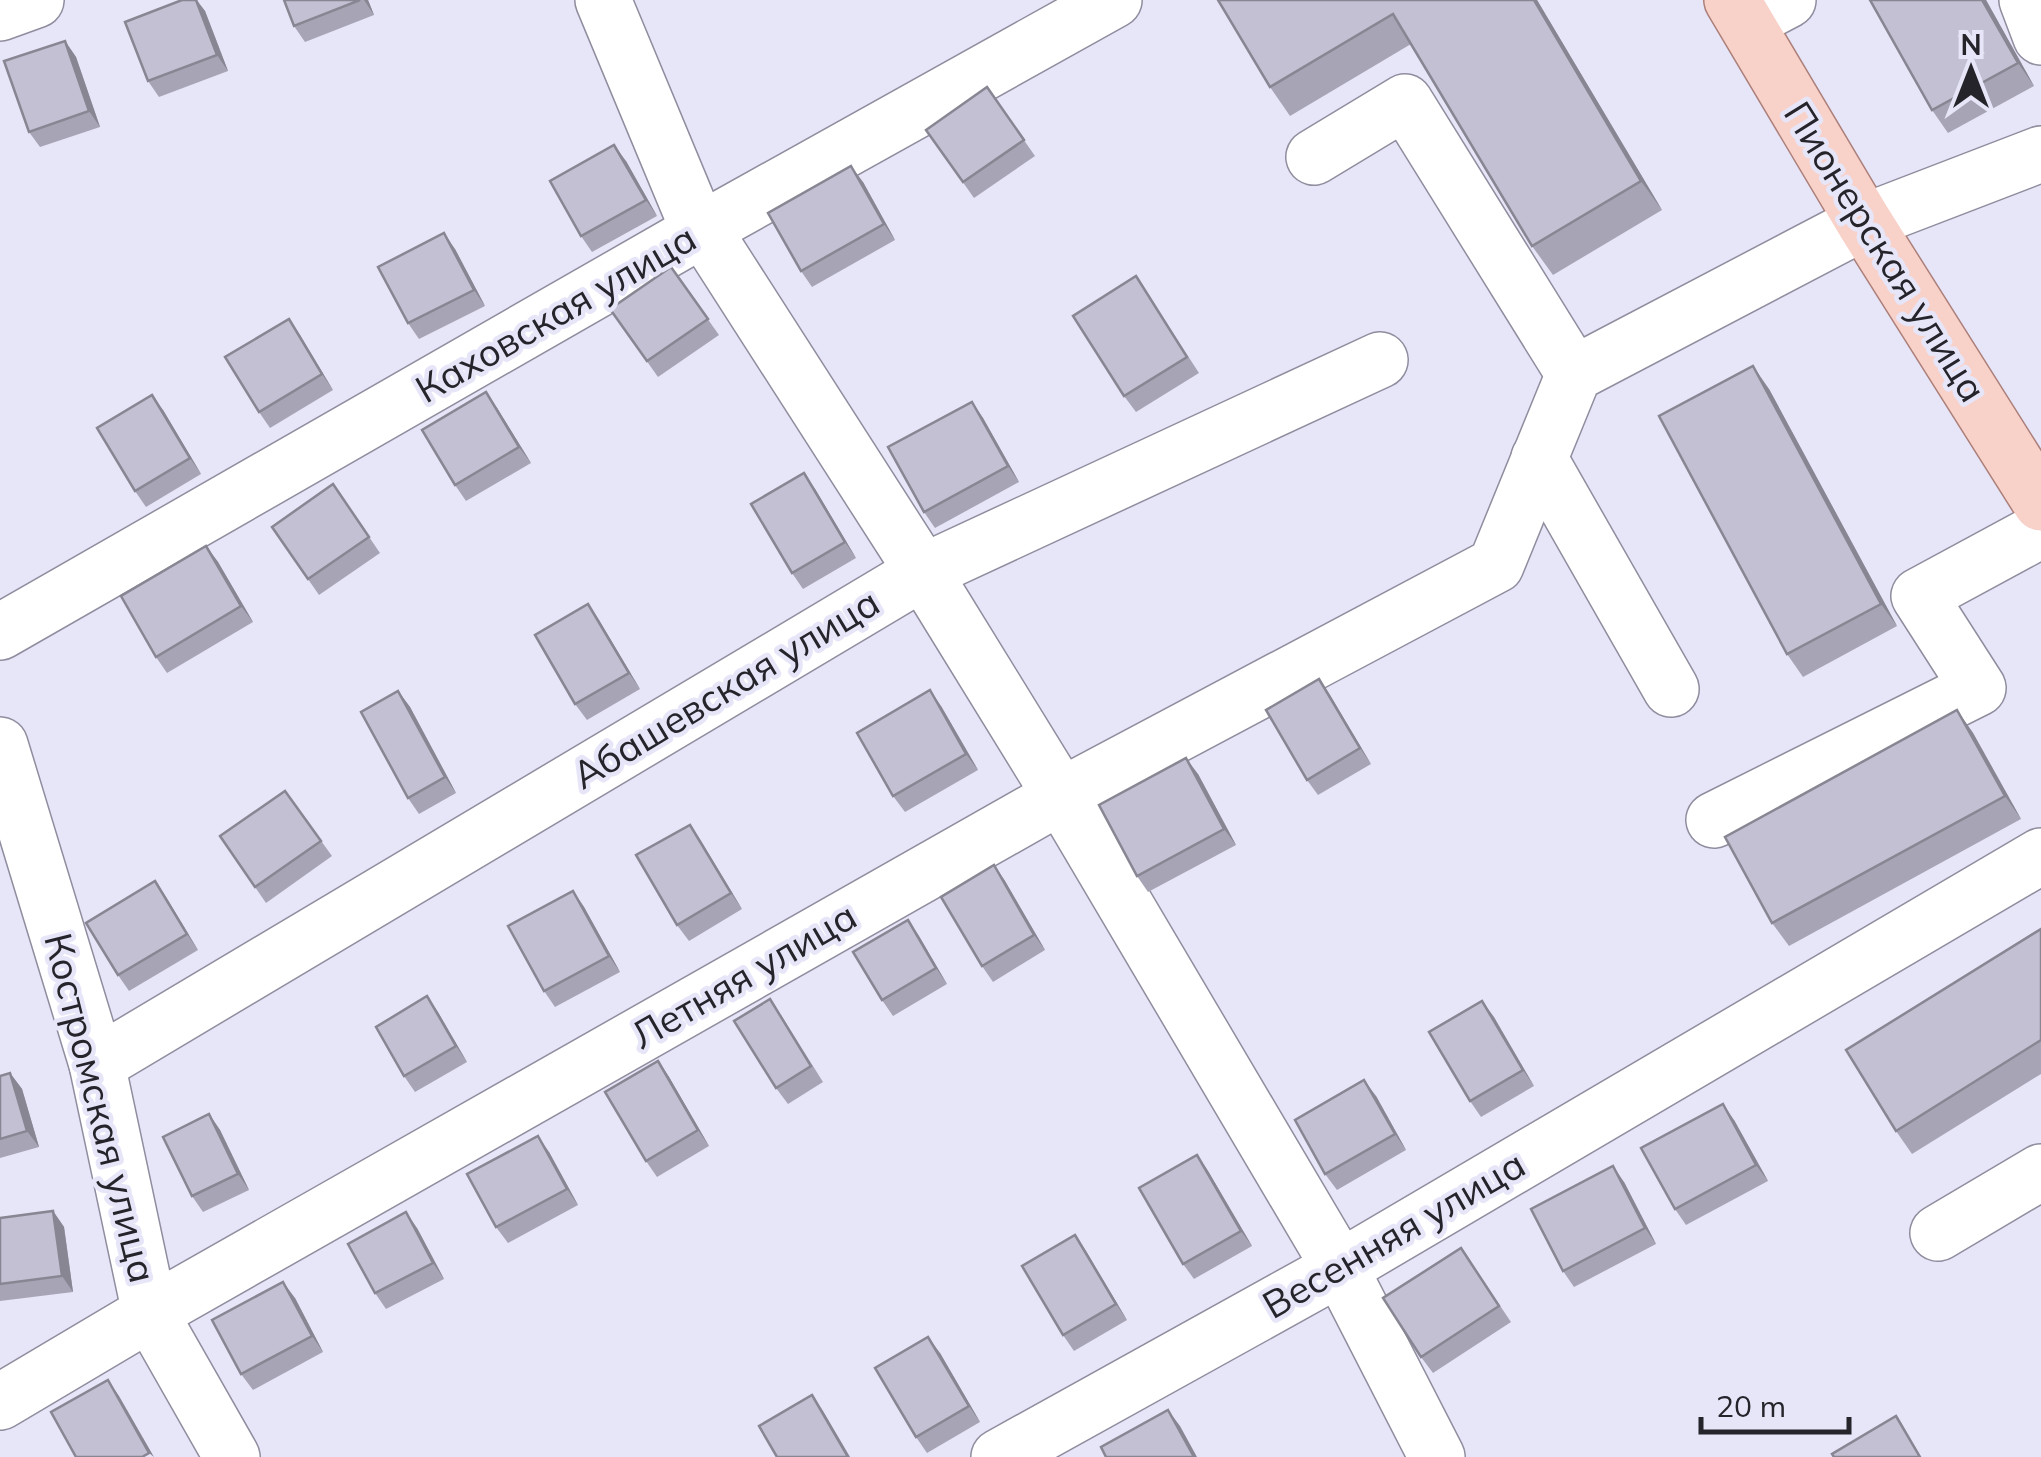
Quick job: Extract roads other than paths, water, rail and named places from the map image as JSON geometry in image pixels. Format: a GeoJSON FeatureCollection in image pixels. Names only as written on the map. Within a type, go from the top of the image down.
{"type":"FeatureCollection","features":[{"type":"Feature","properties":{"kind":"main road","name":"Пионерская улица"},"geometry":{"type":"LineString","coordinates":[[1755,7],[1864,222],[2041,503]]}},
{"type":"Feature","properties":{"kind":"street"},"geometry":{"type":"LineString","coordinates":[[0,12],[36,0]]}},
{"type":"Feature","properties":{"kind":"street"},"geometry":{"type":"LineString","coordinates":[[602,0],[690,209],[1061,796],[1340,1268],[1438,1457]]}},
{"type":"Feature","properties":{"kind":"street","name":"Каховская улица"},"geometry":{"type":"LineString","coordinates":[[0,632],[703,229],[1114,0]]}},
{"type":"Feature","properties":{"kind":"street"},"geometry":{"type":"LineString","coordinates":[[2027,0],[2041,37]]}},
{"type":"Feature","properties":{"kind":"street"},"geometry":{"type":"LineString","coordinates":[[1314,156],[1405,102],[1574,374]]}},
{"type":"Feature","properties":{"kind":"street"},"geometry":{"type":"LineString","coordinates":[[1671,689],[1539,458],[1574,374],[1864,222],[2041,154]]}},
{"type":"Feature","properties":{"kind":"street","name":"Абашевская улица"},"geometry":{"type":"LineString","coordinates":[[97,1064],[922,572],[1380,360]]}},
{"type":"Feature","properties":{"kind":"street","name":"Летняя улица"},"geometry":{"type":"LineString","coordinates":[[0,1402],[1061,796],[1496,565],[1539,458]]}},
{"type":"Feature","properties":{"kind":"street"},"geometry":{"type":"LineString","coordinates":[[1714,820],[1978,688],[1919,596],[2041,530]]}},
{"type":"Feature","properties":{"kind":"street","name":"Костромская улица"},"geometry":{"type":"LineString","coordinates":[[0,745],[97,1064],[150,1313],[232,1457]]}},
{"type":"Feature","properties":{"kind":"street","name":"Весенняя улица"},"geometry":{"type":"LineString","coordinates":[[999,1457],[1340,1268],[2041,856]]}},
{"type":"Feature","properties":{"kind":"street"},"geometry":{"type":"LineString","coordinates":[[1938,1233],[2041,1172]]}}]}
